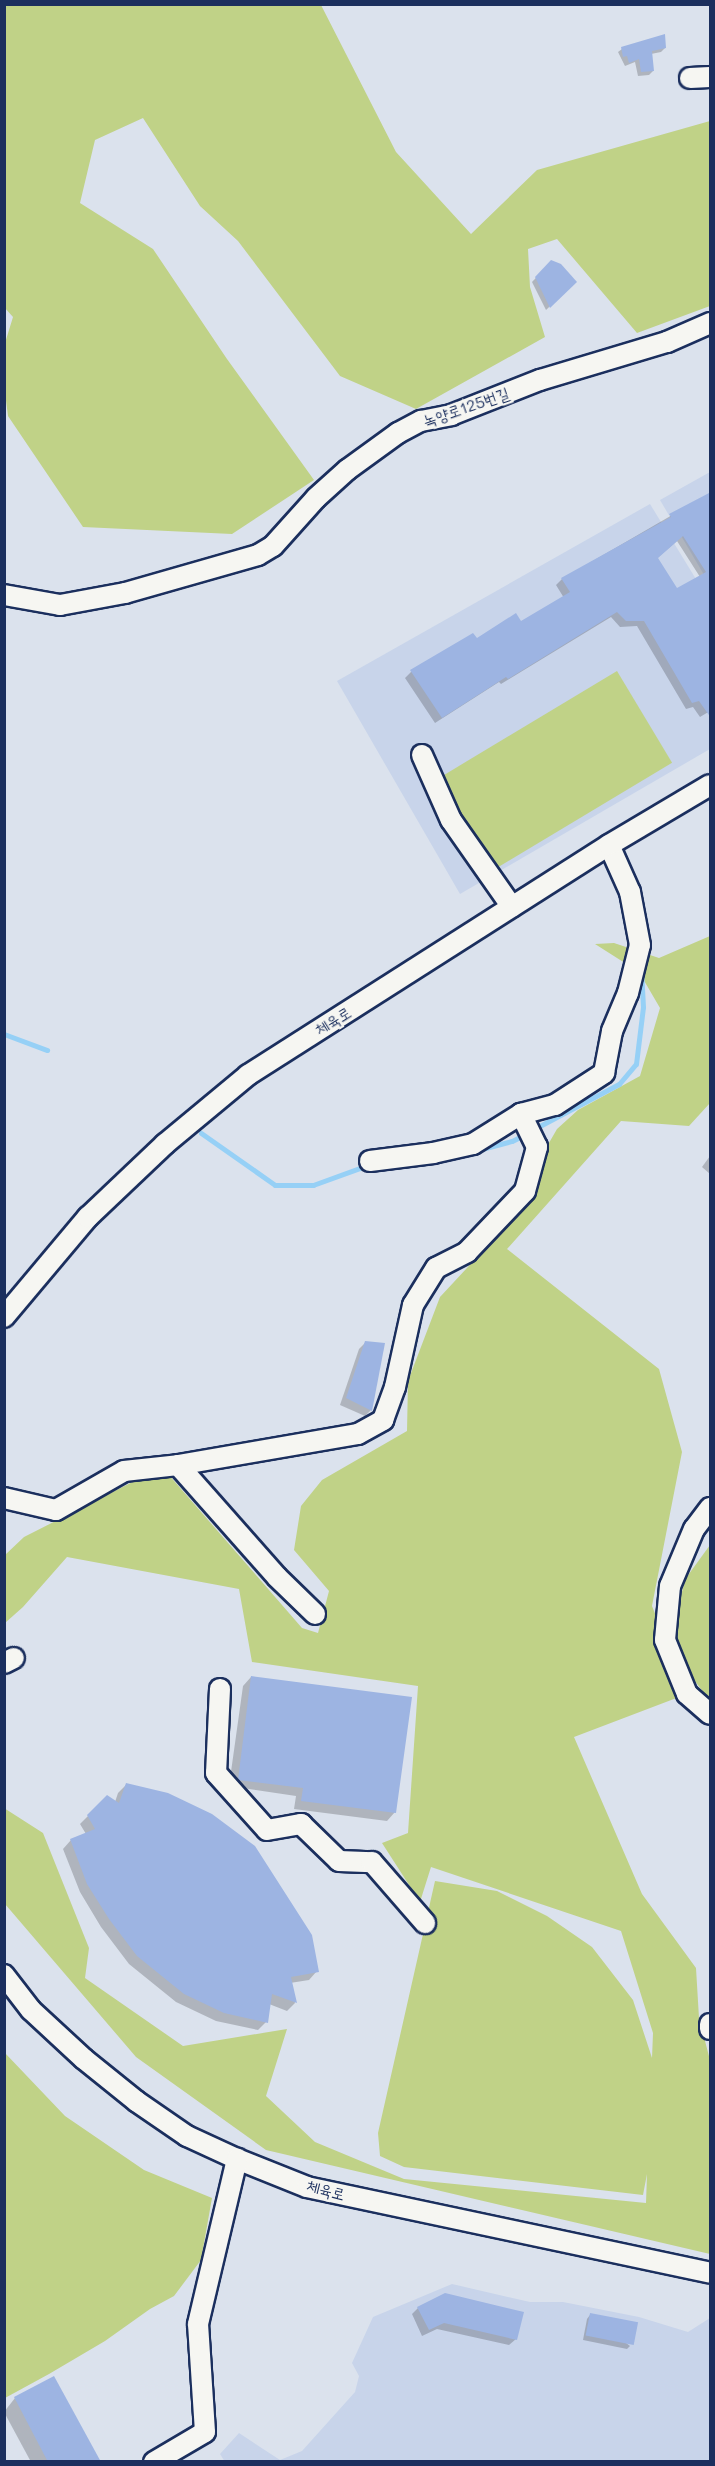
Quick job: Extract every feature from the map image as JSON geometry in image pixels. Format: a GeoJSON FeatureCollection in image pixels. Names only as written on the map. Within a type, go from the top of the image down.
{"type":"FeatureCollection","features":[{"type":"Feature","properties":{"kind":"street"},"geometry":{"type":"LineString","coordinates":[[690,78],[711,77]]}},
{"type":"Feature","properties":{"kind":"street","name":"녹양로125번길"},"geometry":{"type":"LineString","coordinates":[[4,595],[60,604],[125,593],[258,555],[273,546],[316,498],[347,470],[413,425],[451,416],[540,380],[667,342],[711,323]]}},
{"type":"Feature","properties":{"kind":"street"},"geometry":{"type":"LineString","coordinates":[[422,755],[451,820],[512,907]]}},
{"type":"Feature","properties":{"kind":"street","name":"체육로"},"geometry":{"type":"LineString","coordinates":[[4,1317],[88,1217],[165,1144],[248,1075],[609,845],[711,785]]}},
{"type":"Feature","properties":{"kind":"street"},"geometry":{"type":"LineString","coordinates":[[370,1161],[434,1153],[473,1144],[523,1117],[555,1105],[604,1073],[612,1031],[628,993],[640,945],[630,892],[609,845]]}},
{"type":"Feature","properties":{"kind":"street"},"geometry":{"type":"LineString","coordinates":[[4,1498],[56,1510],[124,1471],[178,1465],[358,1434],[383,1420],[395,1387],[413,1305],[436,1268],[467,1252],[525,1191],[537,1147],[523,1117]]}},
{"type":"Feature","properties":{"kind":"street"},"geometry":{"type":"LineString","coordinates":[[178,1465],[277,1576],[315,1614]]}},
{"type":"Feature","properties":{"kind":"street"},"geometry":{"type":"LineString","coordinates":[[711,1508],[694,1529],[670,1586],[665,1640],[687,1694],[711,1714]]}},
{"type":"Feature","properties":{"kind":"street"},"geometry":{"type":"LineString","coordinates":[[220,1689],[216,1773],[267,1830],[301,1824],[339,1862],[372,1862],[425,1923]]}},
{"type":"Feature","properties":{"kind":"street","name":"체육로"},"geometry":{"type":"LineString","coordinates":[[4,1975],[31,2010],[84,2059],[136,2101],[187,2136],[237,2159],[307,2187],[711,2273]]}},
{"type":"Feature","properties":{"kind":"street"},"geometry":{"type":"LineString","coordinates":[[711,2024],[711,2029]]}},
{"type":"Feature","properties":{"kind":"street"},"geometry":{"type":"LineString","coordinates":[[154,2462],[205,2432],[198,2324],[237,2159]]}},
{"type":"Feature","properties":{"kind":"shaded area"},"geometry":{"type":"Polygon","coordinates":[[[710,472],[710,585],[660,500],[710,472]]]}},
{"type":"Feature","properties":{"kind":"shaded area"},"geometry":{"type":"Polygon","coordinates":[[[650,504],[710,602],[710,749],[460,894],[337,681],[650,504]]]}},
{"type":"Feature","properties":{"kind":"shaded area"},"geometry":{"type":"Polygon","coordinates":[[[452,2284],[530,2302],[563,2302],[639,2317],[688,2332],[710,2318],[710,2461],[225,2462],[220,2454],[239,2433],[280,2460],[302,2451],[355,2392],[359,2376],[352,2363],[373,2317],[452,2284]]]}},
{"type":"Feature","properties":{"kind":"green space"},"geometry":{"type":"Polygon","coordinates":[[[4,5],[321,5],[396,152],[471,234],[537,170],[710,121],[710,306],[637,333],[557,239],[528,249],[530,287],[545,337],[416,409],[340,376],[238,241],[200,206],[143,118],[95,140],[80,203],[153,249],[227,359],[314,480],[232,534],[83,527],[8,416],[5,393],[5,343],[13,317],[4,307],[4,5]]]}},
{"type":"Feature","properties":{"kind":"green space"},"geometry":{"type":"Polygon","coordinates":[[[617,671],[672,763],[494,870],[439,778],[617,671]]]}},
{"type":"Feature","properties":{"kind":"green space"},"geometry":{"type":"Polygon","coordinates":[[[710,936],[710,1103],[689,1126],[621,1121],[507,1249],[659,1369],[682,1452],[652,1606],[687,1694],[574,1737],[642,1894],[696,1968],[699,2018],[710,2060],[710,2254],[266,2150],[136,2057],[5,1904],[4,1808],[43,1833],[89,1948],[85,1978],[183,2046],[287,2029],[266,2096],[315,2142],[404,2179],[646,2203],[647,2174],[643,2195],[404,2167],[380,2156],[378,2133],[435,1881],[497,1891],[547,1916],[592,1947],[633,2000],[652,2058],[653,2033],[621,1931],[431,1867],[420,1902],[382,1843],[408,1833],[418,1686],[252,1662],[239,1589],[67,1557],[23,1607],[5,1623],[5,1555],[24,1537],[162,1467],[302,1628],[318,1633],[329,1591],[294,1550],[301,1506],[322,1480],[407,1431],[408,1381],[440,1297],[493,1240],[557,1129],[578,1110],[640,1076],[660,1008],[639,972],[595,944],[614,943],[659,958],[710,936]]]}},
{"type":"Feature","properties":{"kind":"green space"},"geometry":{"type":"Polygon","coordinates":[[[710,1545],[710,1701],[682,1664],[671,1629],[686,1578],[710,1545]]]}},
{"type":"Feature","properties":{"kind":"green space"},"geometry":{"type":"Polygon","coordinates":[[[5,2053],[65,2116],[144,2170],[212,2198],[201,2260],[174,2296],[150,2309],[105,2341],[5,2398],[5,2053]]]}},
{"type":"Feature","properties":{"kind":"building"},"geometry":{"type":"Polygon","coordinates":[[[665,34],[666,48],[652,51],[654,71],[641,72],[639,59],[629,63],[627,56],[623,57],[621,47],[665,34]]]}},
{"type":"Feature","properties":{"kind":"building"},"geometry":{"type":"Polygon","coordinates":[[[551,260],[561,264],[577,282],[550,308],[535,277],[551,260]]]}},
{"type":"Feature","properties":{"kind":"building"},"geometry":{"type":"Polygon","coordinates":[[[711,492],[711,718],[699,701],[692,703],[644,621],[626,621],[617,612],[508,679],[506,677],[442,718],[410,670],[473,633],[477,638],[516,613],[521,621],[570,592],[561,578],[671,517],[669,514],[711,492]],[[683,536],[658,558],[677,588],[706,572],[683,536]]]}},
{"type":"Feature","properties":{"kind":"building"},"geometry":{"type":"Polygon","coordinates":[[[365,1341],[385,1343],[372,1411],[346,1398],[365,1341]]]}},
{"type":"Feature","properties":{"kind":"building"},"geometry":{"type":"Polygon","coordinates":[[[251,1676],[412,1697],[396,1813],[301,1801],[303,1788],[238,1780],[251,1676]]]}},
{"type":"Feature","properties":{"kind":"building"},"geometry":{"type":"Polygon","coordinates":[[[126,1783],[168,1793],[212,1814],[255,1846],[312,1935],[319,1972],[291,1977],[297,2003],[272,1994],[268,2023],[224,2013],[184,1994],[137,1956],[109,1919],[87,1884],[70,1839],[95,1829],[87,1815],[107,1795],[119,1803],[126,1783]]]}},
{"type":"Feature","properties":{"kind":"building"},"geometry":{"type":"Polygon","coordinates":[[[445,2293],[524,2312],[517,2340],[444,2323],[429,2330],[417,2307],[445,2293]]]}},
{"type":"Feature","properties":{"kind":"building"},"geometry":{"type":"Polygon","coordinates":[[[590,2313],[638,2322],[634,2345],[586,2336],[590,2313]]]}},
{"type":"Feature","properties":{"kind":"building"},"geometry":{"type":"Polygon","coordinates":[[[54,2376],[101,2462],[48,2462],[14,2397],[54,2376]]]}},
{"type":"Feature","properties":{"kind":"waterway"},"geometry":{"type":"LineString","coordinates":[[534,1129],[619,1084],[636,1064],[643,1007],[641,971]]}},
{"type":"Feature","properties":{"kind":"waterway"},"geometry":{"type":"LineString","coordinates":[[4,1034],[47,1050]]}},
{"type":"Feature","properties":{"kind":"waterway"},"geometry":{"type":"LineString","coordinates":[[201,1133],[275,1185],[313,1185],[368,1165]]}},
{"type":"Feature","properties":{"kind":"waterway"},"geometry":{"type":"LineString","coordinates":[[478,1150],[512,1141],[526,1134]]}}]}
